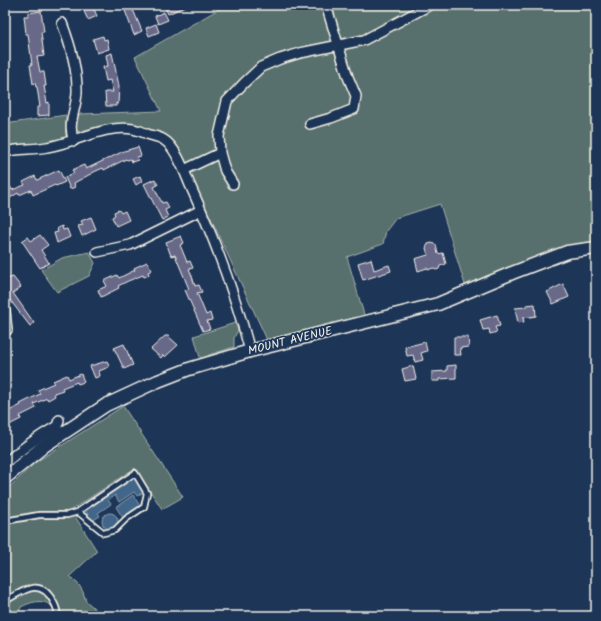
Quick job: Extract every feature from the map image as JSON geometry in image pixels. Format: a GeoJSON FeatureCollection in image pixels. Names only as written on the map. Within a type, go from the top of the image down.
{"type":"FeatureCollection","features":[{"type":"Feature","properties":{"kind":"street"},"geometry":{"type":"LineString","coordinates":[[310,124],[354,109],[356,96],[348,77],[326,5]]}},
{"type":"Feature","properties":{"kind":"street"},"geometry":{"type":"LineString","coordinates":[[233,184],[221,173],[219,136],[227,101],[261,67],[280,58],[315,49],[339,46],[364,40],[430,5]]}},
{"type":"Feature","properties":{"kind":"street"},"geometry":{"type":"LineString","coordinates":[[62,23],[76,70],[78,91],[70,133],[74,140]]}},
{"type":"Feature","properties":{"kind":"street"},"geometry":{"type":"LineString","coordinates":[[5,152],[47,147],[94,133],[120,129],[133,129],[165,141],[173,151],[184,170],[201,210],[241,317],[250,351]]}},
{"type":"Feature","properties":{"kind":"street"},"geometry":{"type":"LineString","coordinates":[[184,170],[220,153]]}},
{"type":"Feature","properties":{"kind":"street"},"geometry":{"type":"LineString","coordinates":[[97,252],[130,245],[201,210]]}},
{"type":"Feature","properties":{"kind":"street","name":"MOUNT AVENUE"},"geometry":{"type":"LineString","coordinates":[[5,478],[44,446],[106,405],[158,381],[189,369],[250,351],[438,304],[512,272],[567,252],[596,248]]}},
{"type":"Feature","properties":{"kind":"street"},"geometry":{"type":"LineString","coordinates":[[5,311],[7,330]]}},
{"type":"Feature","properties":{"kind":"street"},"geometry":{"type":"LineString","coordinates":[[5,463],[39,436],[57,426],[59,420]]}},
{"type":"Feature","properties":{"kind":"lane"},"geometry":{"type":"LineString","coordinates":[[5,521],[39,515],[67,515],[78,512],[135,473],[147,493],[144,507],[126,519],[115,530],[104,533],[78,512]]}},
{"type":"Feature","properties":{"kind":"lane"},"geometry":{"type":"LineString","coordinates":[[5,601],[28,588],[37,588],[46,592],[50,596],[56,605],[57,616]]}},
{"type":"Feature","properties":{"kind":"green space"},"geometry":{"type":"Polygon","coordinates":[[[226,5],[596,5],[596,242],[555,250],[466,288],[440,204],[396,218],[386,231],[383,244],[347,257],[365,318],[268,342],[176,143],[153,130],[137,126],[112,125],[79,132],[76,129],[76,118],[80,114],[161,111],[135,57],[226,5]]]}},
{"type":"Feature","properties":{"kind":"green space"},"geometry":{"type":"Polygon","coordinates":[[[66,115],[65,139],[43,145],[5,146],[5,124],[66,115]]]}},
{"type":"Feature","properties":{"kind":"green space"},"geometry":{"type":"Polygon","coordinates":[[[89,252],[95,263],[89,276],[57,292],[41,270],[62,258],[89,252]]]}},
{"type":"Feature","properties":{"kind":"green space"},"geometry":{"type":"Polygon","coordinates":[[[235,323],[238,330],[234,338],[234,347],[209,355],[201,361],[194,336],[235,323]]]}},
{"type":"Feature","properties":{"kind":"green space"},"geometry":{"type":"Polygon","coordinates":[[[123,406],[183,497],[162,509],[135,468],[71,510],[97,551],[70,576],[79,585],[86,601],[93,607],[99,616],[58,616],[50,605],[39,602],[21,607],[17,616],[5,616],[5,491],[36,462],[123,406]]]}},
{"type":"Feature","properties":{"kind":"water"},"geometry":{"type":"Polygon","coordinates":[[[135,476],[145,491],[137,496],[134,492],[119,502],[115,495],[108,500],[111,504],[98,513],[100,516],[92,521],[85,510],[135,476]]]}},
{"type":"Feature","properties":{"kind":"water"},"geometry":{"type":"Polygon","coordinates":[[[133,495],[140,506],[123,518],[116,507],[133,495]]]}},
{"type":"Feature","properties":{"kind":"water"},"geometry":{"type":"Polygon","coordinates":[[[107,513],[113,513],[118,518],[116,527],[113,529],[107,529],[102,524],[102,518],[107,513]]]}},
{"type":"Feature","properties":{"kind":"building"},"geometry":{"type":"Polygon","coordinates":[[[84,5],[92,5],[97,16],[88,20],[82,7],[84,5]]]}},
{"type":"Feature","properties":{"kind":"building"},"geometry":{"type":"Polygon","coordinates":[[[123,5],[131,5],[142,31],[134,35],[123,5]]]}},
{"type":"Feature","properties":{"kind":"building"},"geometry":{"type":"Polygon","coordinates":[[[164,5],[188,5],[168,14],[164,5]]]}},
{"type":"Feature","properties":{"kind":"building"},"geometry":{"type":"Polygon","coordinates":[[[41,11],[44,32],[41,32],[44,56],[37,57],[40,72],[44,72],[46,86],[44,86],[47,103],[49,102],[49,115],[37,116],[37,107],[40,107],[37,87],[35,83],[33,84],[28,34],[26,34],[24,16],[28,16],[28,13],[41,11]]]}},
{"type":"Feature","properties":{"kind":"building"},"geometry":{"type":"Polygon","coordinates":[[[164,12],[168,20],[158,24],[155,16],[164,12]]]}},
{"type":"Feature","properties":{"kind":"building"},"geometry":{"type":"Polygon","coordinates":[[[156,24],[159,32],[149,36],[146,28],[156,24]]]}},
{"type":"Feature","properties":{"kind":"building"},"geometry":{"type":"Polygon","coordinates":[[[103,36],[104,40],[107,39],[109,49],[97,53],[93,39],[103,36]]]}},
{"type":"Feature","properties":{"kind":"building"},"geometry":{"type":"Polygon","coordinates":[[[112,53],[119,86],[118,104],[116,103],[116,106],[106,106],[105,92],[113,92],[110,80],[106,81],[103,67],[108,66],[106,55],[112,53]]]}},
{"type":"Feature","properties":{"kind":"building"},"geometry":{"type":"Polygon","coordinates":[[[138,147],[141,156],[137,157],[138,160],[132,162],[131,159],[126,159],[104,170],[103,168],[74,183],[75,187],[70,189],[65,177],[74,173],[72,170],[84,165],[86,169],[124,151],[138,147]]]}},
{"type":"Feature","properties":{"kind":"building"},"geometry":{"type":"Polygon","coordinates":[[[59,170],[65,182],[33,195],[31,190],[19,195],[18,193],[5,201],[5,189],[10,186],[12,190],[25,185],[23,182],[35,176],[37,180],[59,170]]]}},
{"type":"Feature","properties":{"kind":"building"},"geometry":{"type":"Polygon","coordinates":[[[140,176],[142,181],[136,185],[133,179],[140,176]]]}},
{"type":"Feature","properties":{"kind":"building"},"geometry":{"type":"Polygon","coordinates":[[[155,179],[158,185],[154,187],[162,203],[166,202],[169,208],[165,210],[168,217],[162,220],[144,184],[155,179]]]}},
{"type":"Feature","properties":{"kind":"building"},"geometry":{"type":"Polygon","coordinates":[[[119,210],[121,213],[125,211],[129,220],[116,226],[112,217],[115,215],[114,212],[119,210]]]}},
{"type":"Feature","properties":{"kind":"building"},"geometry":{"type":"Polygon","coordinates":[[[91,217],[96,229],[82,236],[78,226],[83,225],[81,221],[91,217]]]}},
{"type":"Feature","properties":{"kind":"building"},"geometry":{"type":"Polygon","coordinates":[[[62,226],[63,230],[67,229],[70,237],[57,243],[54,233],[58,232],[57,228],[62,226]]]}},
{"type":"Feature","properties":{"kind":"building"},"geometry":{"type":"Polygon","coordinates":[[[40,235],[48,245],[41,250],[49,263],[40,268],[22,241],[28,237],[31,241],[40,235]]]}},
{"type":"Feature","properties":{"kind":"building"},"geometry":{"type":"Polygon","coordinates":[[[181,236],[184,243],[180,245],[187,262],[190,261],[193,268],[189,269],[195,286],[199,285],[202,292],[197,293],[206,315],[210,313],[212,320],[207,321],[210,329],[203,331],[185,290],[189,289],[175,255],[171,256],[166,242],[181,236]]]}},
{"type":"Feature","properties":{"kind":"building"},"geometry":{"type":"Polygon","coordinates":[[[432,243],[436,245],[438,254],[443,253],[446,264],[440,266],[439,269],[436,270],[433,268],[428,270],[427,268],[418,271],[415,259],[428,255],[426,248],[428,244],[432,243]]]}},
{"type":"Feature","properties":{"kind":"building"},"geometry":{"type":"Polygon","coordinates":[[[371,259],[374,270],[389,265],[391,271],[363,280],[358,263],[371,259]]]}},
{"type":"Feature","properties":{"kind":"building"},"geometry":{"type":"Polygon","coordinates":[[[147,262],[152,270],[148,272],[149,275],[144,277],[143,275],[128,281],[118,286],[119,288],[101,297],[98,290],[107,286],[104,281],[117,275],[119,278],[135,270],[134,268],[147,262]]]}},
{"type":"Feature","properties":{"kind":"building"},"geometry":{"type":"Polygon","coordinates":[[[13,277],[21,287],[13,293],[34,323],[30,326],[10,300],[9,301],[5,296],[5,283],[9,278],[13,277]]]}},
{"type":"Feature","properties":{"kind":"building"},"geometry":{"type":"Polygon","coordinates":[[[563,284],[569,297],[553,304],[547,292],[563,284]]]}},
{"type":"Feature","properties":{"kind":"building"},"geometry":{"type":"Polygon","coordinates":[[[535,304],[536,316],[523,318],[524,322],[518,323],[515,308],[535,304]]]}},
{"type":"Feature","properties":{"kind":"building"},"geometry":{"type":"Polygon","coordinates":[[[497,315],[500,326],[495,327],[497,332],[490,334],[489,329],[483,330],[480,320],[497,315]]]}},
{"type":"Feature","properties":{"kind":"building"},"geometry":{"type":"Polygon","coordinates":[[[165,336],[168,336],[178,345],[165,357],[163,355],[161,358],[151,349],[165,336]]]}},
{"type":"Feature","properties":{"kind":"building"},"geometry":{"type":"Polygon","coordinates":[[[454,337],[468,337],[469,347],[460,348],[461,355],[454,355],[454,337]]]}},
{"type":"Feature","properties":{"kind":"building"},"geometry":{"type":"Polygon","coordinates":[[[425,342],[427,351],[421,353],[423,360],[415,362],[413,355],[407,356],[405,347],[425,342]]]}},
{"type":"Feature","properties":{"kind":"building"},"geometry":{"type":"Polygon","coordinates":[[[124,344],[133,365],[124,369],[114,348],[124,344]]]}},
{"type":"Feature","properties":{"kind":"building"},"geometry":{"type":"Polygon","coordinates":[[[107,361],[109,367],[99,371],[100,376],[95,378],[90,366],[107,361]]]}},
{"type":"Feature","properties":{"kind":"building"},"geometry":{"type":"Polygon","coordinates":[[[456,365],[456,378],[432,381],[432,372],[447,371],[447,366],[456,365]]]}},
{"type":"Feature","properties":{"kind":"building"},"geometry":{"type":"Polygon","coordinates":[[[413,366],[416,379],[405,381],[402,369],[413,366]]]}},
{"type":"Feature","properties":{"kind":"building"},"geometry":{"type":"Polygon","coordinates":[[[81,374],[84,382],[78,384],[77,382],[62,388],[63,390],[54,393],[55,396],[48,400],[47,398],[34,404],[36,408],[20,416],[21,419],[5,427],[5,413],[40,394],[38,390],[54,383],[53,381],[67,375],[69,379],[81,374]]]}}]}
